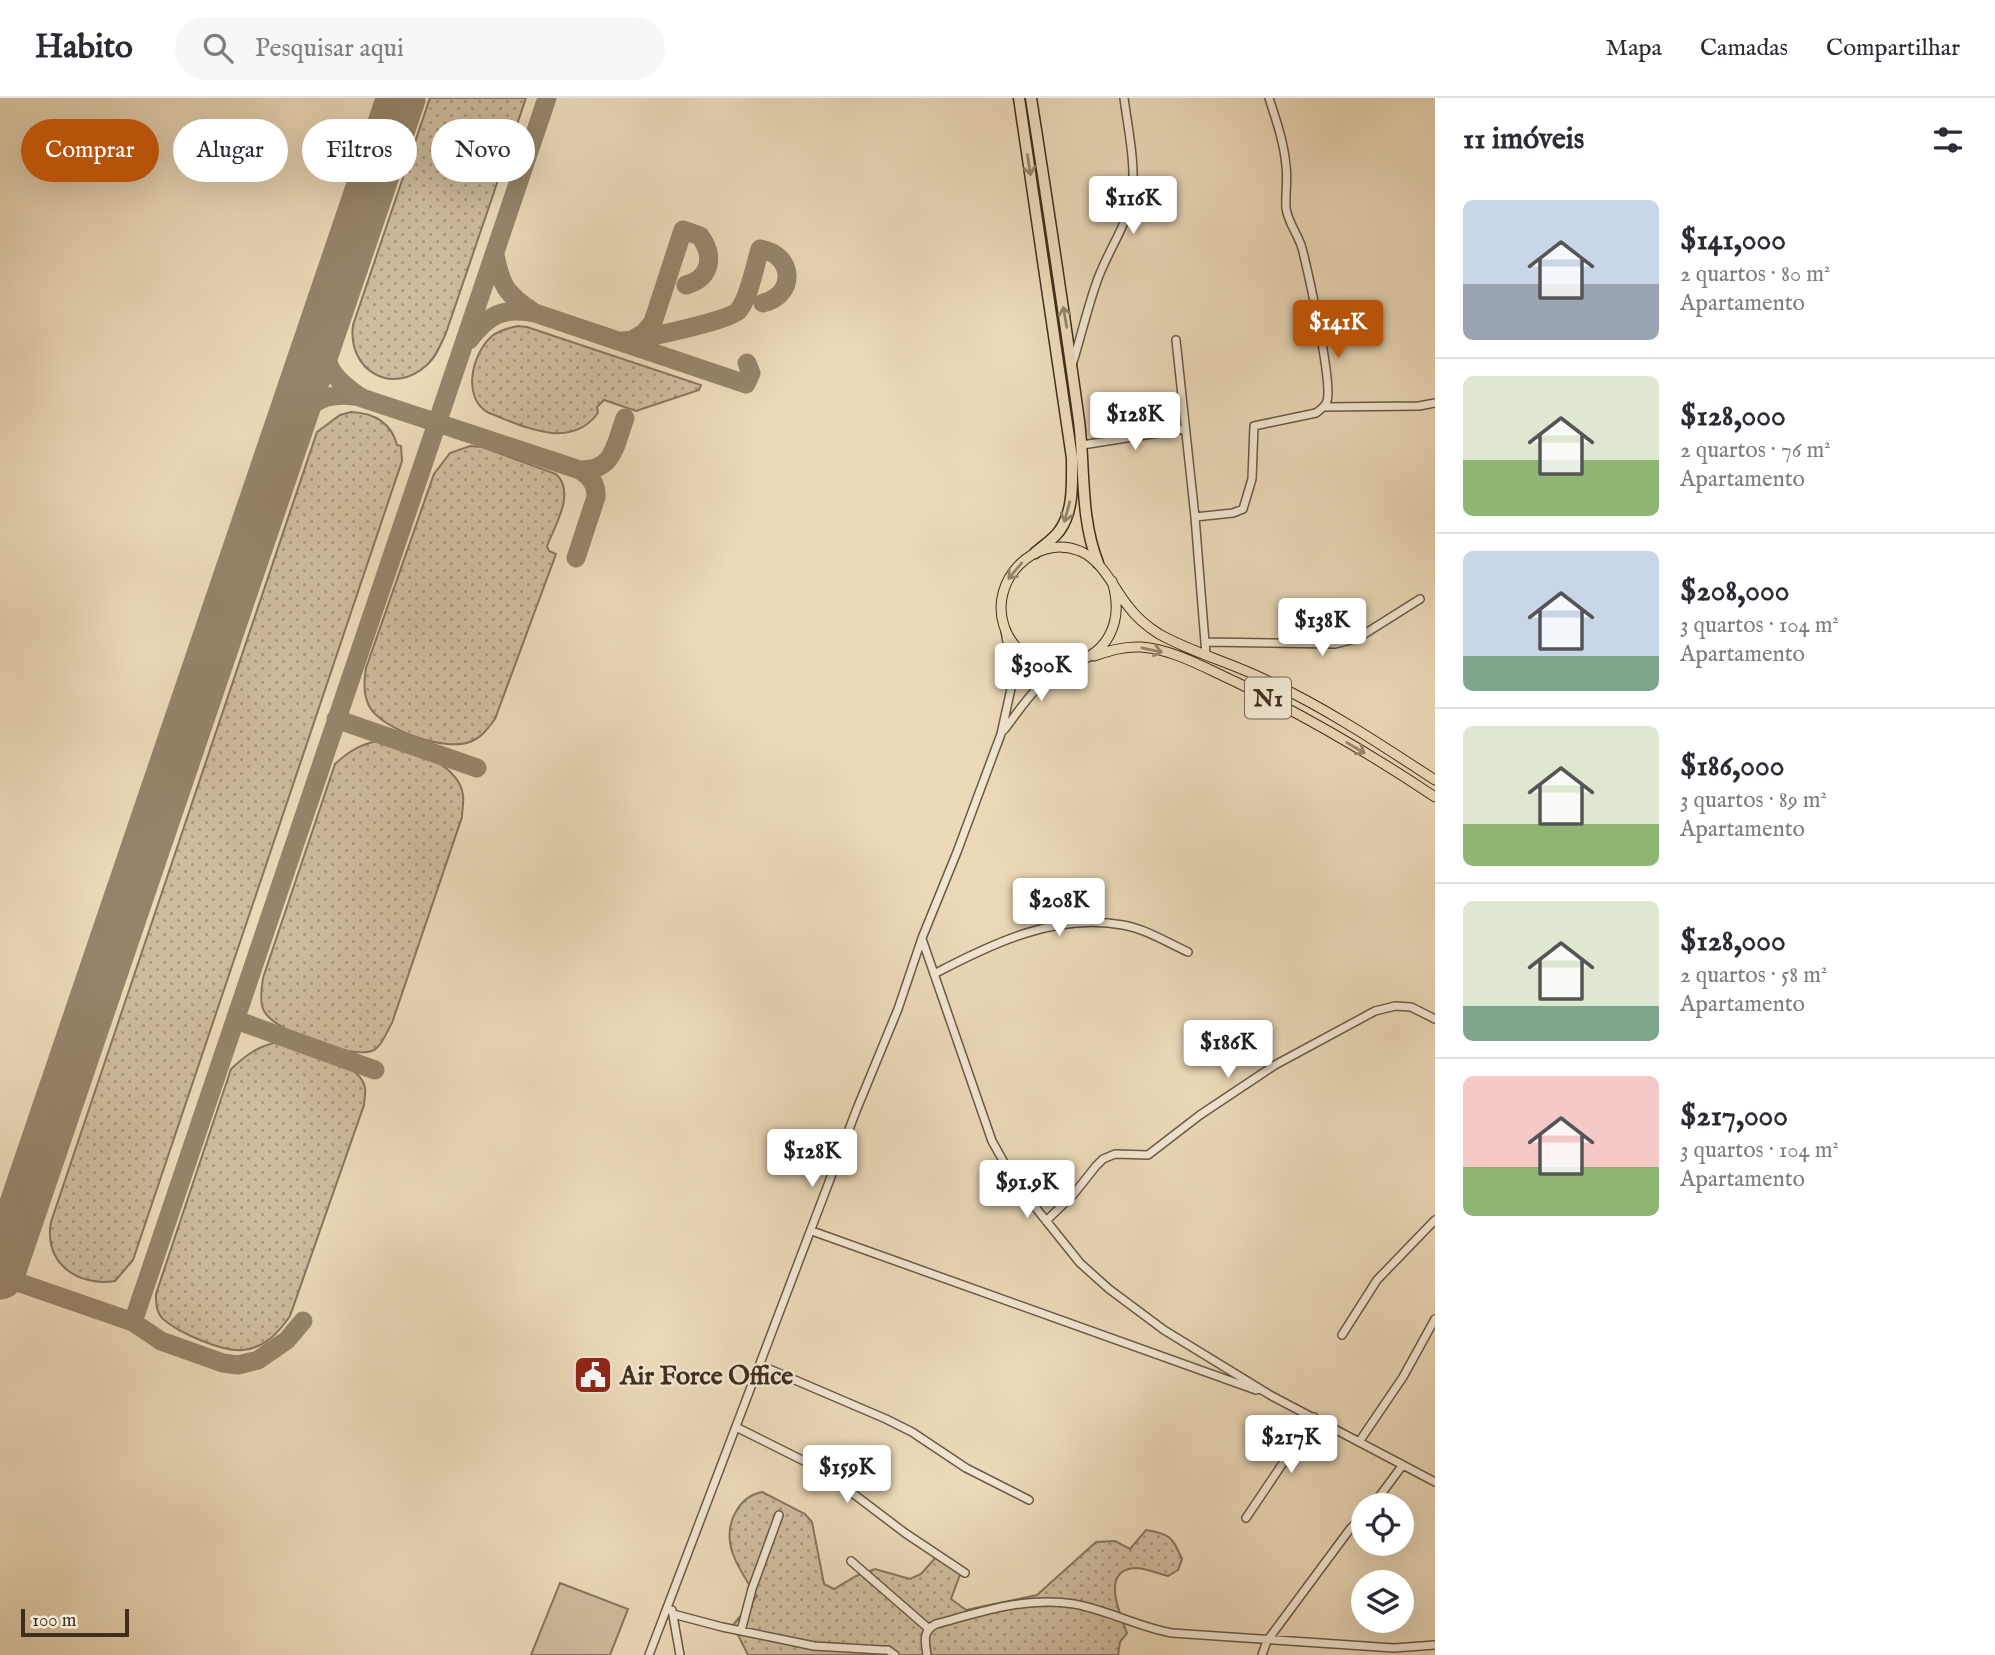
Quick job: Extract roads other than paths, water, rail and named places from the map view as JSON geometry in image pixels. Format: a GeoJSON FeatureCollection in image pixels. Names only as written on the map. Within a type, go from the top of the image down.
{"type":"FeatureCollection","features":[{"type":"Feature","properties":{"kind":"highway"},"geometry":{"type":"LineString","coordinates":[[1019,98],[1072,458],[1071,491],[1065,522],[1059,532],[1035,553]]}},
{"type":"Feature","properties":{"kind":"highway"},"geometry":{"type":"LineString","coordinates":[[1031,98],[1072,366],[1082,445],[1086,526],[1098,563]]}},
{"type":"Feature","properties":{"kind":"main road"},"geometry":{"type":"LineString","coordinates":[[1053,548],[1078,551],[1098,563],[1112,581],[1117,599],[1113,632],[1099,649],[1086,659],[1074,663],[1053,664],[1040,662],[1022,652],[1004,628],[1000,614],[1003,590],[1015,568],[1035,553],[1053,548]]}},
{"type":"Feature","properties":{"kind":"main road","name":"N1"},"geometry":{"type":"LineString","coordinates":[[1112,581],[1128,607],[1158,633],[1265,679],[1345,721],[1435,780]]}},
{"type":"Feature","properties":{"kind":"main road","name":"N1"},"geometry":{"type":"LineString","coordinates":[[1086,659],[1127,647],[1143,647],[1211,670],[1315,723],[1435,797]]}},
{"type":"Feature","properties":{"kind":"street"},"geometry":{"type":"LineString","coordinates":[[1072,366],[1096,283],[1129,208],[1133,181],[1124,98]]}},
{"type":"Feature","properties":{"kind":"street"},"geometry":{"type":"LineString","coordinates":[[1195,517],[1233,513],[1243,509],[1252,479],[1254,426],[1316,413],[1324,407],[1328,399],[1323,351],[1302,249],[1287,215],[1286,166],[1281,136],[1269,98]]}},
{"type":"Feature","properties":{"kind":"street"},"geometry":{"type":"LineString","coordinates":[[1176,341],[1195,517],[1206,654]]}},
{"type":"Feature","properties":{"kind":"street"},"geometry":{"type":"LineString","coordinates":[[1324,407],[1435,403]]}},
{"type":"Feature","properties":{"kind":"street"},"geometry":{"type":"LineString","coordinates":[[1082,445],[1184,429]]}},
{"type":"Feature","properties":{"kind":"street"},"geometry":{"type":"LineString","coordinates":[[1205,642],[1335,644],[1357,638],[1420,599]]}},
{"type":"Feature","properties":{"kind":"street"},"geometry":{"type":"LineString","coordinates":[[649,1655],[1001,734],[1012,684],[1012,668],[1004,628]]}},
{"type":"Feature","properties":{"kind":"street"},"geometry":{"type":"LineString","coordinates":[[1001,734],[1044,680],[1074,663]]}},
{"type":"Feature","properties":{"kind":"street"},"geometry":{"type":"LineString","coordinates":[[934,974],[975,952],[1033,930],[1059,924],[1125,925],[1188,952]]}},
{"type":"Feature","properties":{"kind":"street"},"geometry":{"type":"LineString","coordinates":[[922,938],[992,1141],[1015,1182],[1080,1263],[1109,1289],[1164,1330],[1270,1395],[1435,1482]]}},
{"type":"Feature","properties":{"kind":"street"},"geometry":{"type":"LineString","coordinates":[[1046,1221],[1073,1195],[1103,1159],[1115,1154],[1148,1155],[1200,1115],[1275,1065],[1375,1011],[1395,1006],[1411,1007],[1435,1019]]}},
{"type":"Feature","properties":{"kind":"street"},"geometry":{"type":"LineString","coordinates":[[1342,1335],[1377,1280],[1435,1220]]}},
{"type":"Feature","properties":{"kind":"street"},"geometry":{"type":"LineString","coordinates":[[812,1231],[1270,1395]]}},
{"type":"Feature","properties":{"kind":"street"},"geometry":{"type":"LineString","coordinates":[[1359,1442],[1403,1377],[1435,1319]]}},
{"type":"Feature","properties":{"kind":"street"},"geometry":{"type":"LineString","coordinates":[[760,1365],[912,1432],[966,1468],[1028,1500]]}},
{"type":"Feature","properties":{"kind":"street"},"geometry":{"type":"LineString","coordinates":[[1246,1518],[1314,1417]]}},
{"type":"Feature","properties":{"kind":"street"},"geometry":{"type":"LineString","coordinates":[[736,1427],[822,1470],[905,1533],[965,1573]]}},
{"type":"Feature","properties":{"kind":"street"},"geometry":{"type":"LineString","coordinates":[[1382,1493],[1402,1466]]}},
{"type":"Feature","properties":{"kind":"street"},"geometry":{"type":"LineString","coordinates":[[741,1631],[752,1589],[779,1515]]}},
{"type":"Feature","properties":{"kind":"street"},"geometry":{"type":"LineString","coordinates":[[1262,1655],[1267,1641],[1351,1528]]}},
{"type":"Feature","properties":{"kind":"street"},"geometry":{"type":"LineString","coordinates":[[850,1562],[928,1628]]}},
{"type":"Feature","properties":{"kind":"street"},"geometry":{"type":"LineString","coordinates":[[928,1628],[1013,1604],[1050,1602],[1076,1605],[1149,1629],[1205,1637],[1394,1648],[1435,1645]]}},
{"type":"Feature","properties":{"kind":"street"},"geometry":{"type":"LineString","coordinates":[[669,1603],[680,1655]]}},
{"type":"Feature","properties":{"kind":"street"},"geometry":{"type":"LineString","coordinates":[[673,1614],[814,1646],[888,1650],[895,1655]]}},
{"type":"Feature","properties":{"kind":"street"},"geometry":{"type":"LineString","coordinates":[[927,1655],[925,1639],[928,1628]]}},
{"type":"Feature","properties":{"kind":"place","name":"Air Force Office"},"geometry":{"type":"Point","coordinates":[593,1375]}}]}
